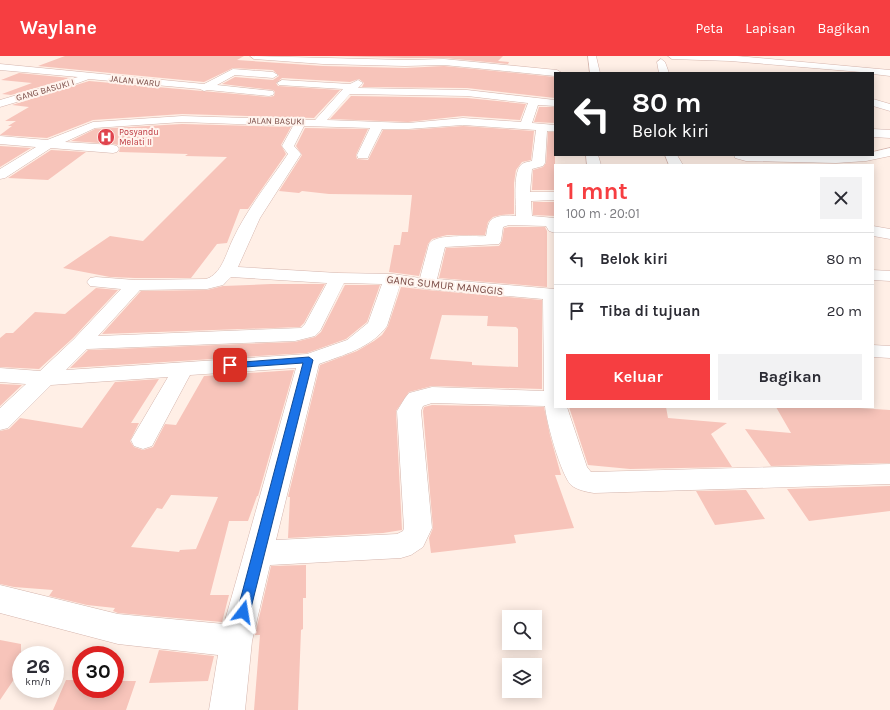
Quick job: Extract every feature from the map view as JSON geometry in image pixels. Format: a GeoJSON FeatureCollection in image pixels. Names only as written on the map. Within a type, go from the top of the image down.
{"type":"FeatureCollection","features":[{"type":"Feature","properties":{"kind":"street"},"geometry":{"type":"LineString","coordinates":[[254,56],[299,59],[326,58],[405,63],[444,62],[468,68],[533,66],[554,72]]}},
{"type":"Feature","properties":{"kind":"street"},"geometry":{"type":"LineString","coordinates":[[468,68],[480,56]]}},
{"type":"Feature","properties":{"kind":"street"},"geometry":{"type":"LineString","coordinates":[[592,56],[594,72]]}},
{"type":"Feature","properties":{"kind":"street"},"geometry":{"type":"LineString","coordinates":[[672,56],[775,60],[873,72]]}},
{"type":"Feature","properties":{"kind":"street"},"geometry":{"type":"LineString","coordinates":[[809,56],[816,66]]}},
{"type":"Feature","properties":{"kind":"street"},"geometry":{"type":"LineString","coordinates":[[730,58],[736,68]]}},
{"type":"Feature","properties":{"kind":"street"},"geometry":{"type":"LineString","coordinates":[[299,59],[268,79],[283,82],[402,93],[467,89],[534,101],[554,103]]}},
{"type":"Feature","properties":{"kind":"street"},"geometry":{"type":"LineString","coordinates":[[775,60],[783,72]]}},
{"type":"Feature","properties":{"kind":"street"},"geometry":{"type":"LineString","coordinates":[[18,68],[34,62]]}},
{"type":"Feature","properties":{"kind":"street"},"geometry":{"type":"LineString","coordinates":[[661,62],[664,72]]}},
{"type":"Feature","properties":{"kind":"street","name":"JALAN WARU"},"geometry":{"type":"LineString","coordinates":[[0,67],[204,88],[269,93]]}},
{"type":"Feature","properties":{"kind":"street"},"geometry":{"type":"LineString","coordinates":[[204,88],[233,72],[279,71]]}},
{"type":"Feature","properties":{"kind":"street"},"geometry":{"type":"LineString","coordinates":[[874,72],[890,73]]}},
{"type":"Feature","properties":{"kind":"street"},"geometry":{"type":"LineString","coordinates":[[144,82],[162,73]]}},
{"type":"Feature","properties":{"kind":"street"},"geometry":{"type":"LineString","coordinates":[[319,122],[365,74]]}},
{"type":"Feature","properties":{"kind":"street","name":"GANG BASUKI I"},"geometry":{"type":"LineString","coordinates":[[0,104],[68,85],[90,76]]}},
{"type":"Feature","properties":{"kind":"street"},"geometry":{"type":"LineString","coordinates":[[254,102],[283,82]]}},
{"type":"Feature","properties":{"kind":"street"},"geometry":{"type":"LineString","coordinates":[[464,114],[467,89]]}},
{"type":"Feature","properties":{"kind":"street"},"geometry":{"type":"LineString","coordinates":[[363,155],[402,93]]}},
{"type":"Feature","properties":{"kind":"street"},"geometry":{"type":"LineString","coordinates":[[525,126],[534,101]]}},
{"type":"Feature","properties":{"kind":"street"},"geometry":{"type":"LineString","coordinates":[[874,102],[890,108]]}},
{"type":"Feature","properties":{"kind":"street"},"geometry":{"type":"LineString","coordinates":[[220,120],[239,109]]}},
{"type":"Feature","properties":{"kind":"street","name":"JALAN BASUKI"},"geometry":{"type":"LineString","coordinates":[[0,140],[49,144],[93,125],[182,119],[319,122],[408,126],[440,117],[464,114],[525,126],[548,128]]}},
{"type":"Feature","properties":{"kind":"street"},"geometry":{"type":"LineString","coordinates":[[96,282],[135,285],[207,284],[217,281],[228,272],[241,239],[252,218],[295,154],[288,144],[301,122]]}},
{"type":"Feature","properties":{"kind":"street"},"geometry":{"type":"LineString","coordinates":[[524,221],[524,184],[526,168],[538,163],[548,128]]}},
{"type":"Feature","properties":{"kind":"street"},"geometry":{"type":"LineString","coordinates":[[874,133],[890,134]]}},
{"type":"Feature","properties":{"kind":"street"},"geometry":{"type":"LineString","coordinates":[[0,175],[49,144],[113,148]]}},
{"type":"Feature","properties":{"kind":"street"},"geometry":{"type":"LineString","coordinates":[[874,155],[890,152]]}},
{"type":"Feature","properties":{"kind":"street"},"geometry":{"type":"LineString","coordinates":[[743,156],[776,162],[871,156]]}},
{"type":"Feature","properties":{"kind":"street"},"geometry":{"type":"LineString","coordinates":[[524,197],[554,196]]}},
{"type":"Feature","properties":{"kind":"street"},"geometry":{"type":"LineString","coordinates":[[427,284],[437,244],[443,242],[493,241],[496,224],[507,220],[552,222],[554,226]]}},
{"type":"Feature","properties":{"kind":"street"},"geometry":{"type":"LineString","coordinates":[[874,232],[890,234]]}},
{"type":"Feature","properties":{"kind":"street","name":"GANG SUMUR MANGGIS"},"geometry":{"type":"LineString","coordinates":[[228,272],[338,278],[393,279],[427,284],[553,296]]}},
{"type":"Feature","properties":{"kind":"street"},"geometry":{"type":"LineString","coordinates":[[874,275],[890,276]]}},
{"type":"Feature","properties":{"kind":"street"},"geometry":{"type":"LineString","coordinates":[[81,343],[295,335],[308,332],[313,327],[338,278]]}},
{"type":"Feature","properties":{"kind":"street"},"geometry":{"type":"LineString","coordinates":[[0,375],[46,378],[309,360],[354,344],[377,326],[393,279]]}},
{"type":"Feature","properties":{"kind":"street"},"geometry":{"type":"LineString","coordinates":[[0,422],[81,343],[135,285]]}},
{"type":"Feature","properties":{"kind":"street"},"geometry":{"type":"LineString","coordinates":[[553,296],[554,333]]}},
{"type":"Feature","properties":{"kind":"street"},"geometry":{"type":"LineString","coordinates":[[874,351],[890,352]]}},
{"type":"Feature","properties":{"kind":"street"},"geometry":{"type":"LineString","coordinates":[[227,710],[236,641],[309,360]]}},
{"type":"Feature","properties":{"kind":"street"},"geometry":{"type":"LineString","coordinates":[[143,440],[183,369]]}},
{"type":"Feature","properties":{"kind":"street"},"geometry":{"type":"LineString","coordinates":[[258,553],[401,546],[413,539],[418,528],[409,411],[412,402],[418,397],[432,395],[554,403]]}},
{"type":"Feature","properties":{"kind":"street"},"geometry":{"type":"LineString","coordinates":[[556,408],[574,468],[577,475],[583,481],[594,483],[890,474]]}},
{"type":"Feature","properties":{"kind":"street"},"geometry":{"type":"LineString","coordinates":[[0,599],[118,629],[236,641]]}},
{"type":"Feature","properties":{"kind":"building"},"geometry":{"type":"Polygon","coordinates":[[[65,56],[244,56],[237,60],[323,66],[405,68],[444,66],[554,77],[554,98],[467,88],[362,87],[364,83],[359,79],[350,82],[282,78],[276,83],[278,86],[340,90],[314,118],[182,114],[93,120],[47,138],[0,135],[12,126],[8,126],[16,121],[5,121],[29,107],[12,105],[89,81],[269,97],[274,96],[275,92],[273,90],[222,84],[235,77],[273,80],[279,76],[273,70],[233,68],[204,82],[38,66],[65,56]]]}},
{"type":"Feature","properties":{"kind":"building"},"geometry":{"type":"Polygon","coordinates":[[[335,56],[503,56],[498,61],[509,62],[508,64],[444,58],[335,56]]]}},
{"type":"Feature","properties":{"kind":"building"},"geometry":{"type":"Polygon","coordinates":[[[19,73],[70,78],[11,95],[2,94],[32,83],[1,80],[19,73]]]}},
{"type":"Feature","properties":{"kind":"building"},"geometry":{"type":"Polygon","coordinates":[[[351,96],[467,98],[526,104],[520,120],[463,116],[408,122],[330,119],[351,96]]]}},
{"type":"Feature","properties":{"kind":"building"},"geometry":{"type":"Polygon","coordinates":[[[539,107],[554,107],[554,123],[534,122],[539,107]]]}},
{"type":"Feature","properties":{"kind":"building"},"geometry":{"type":"Polygon","coordinates":[[[182,124],[291,127],[281,145],[286,154],[248,209],[240,209],[227,243],[217,244],[191,278],[110,277],[63,268],[110,236],[143,241],[227,157],[119,152],[120,148],[118,145],[71,141],[95,129],[182,124]]]}},
{"type":"Feature","properties":{"kind":"building"},"geometry":{"type":"Polygon","coordinates":[[[463,126],[534,131],[531,160],[522,162],[516,170],[514,183],[514,214],[493,217],[488,222],[485,235],[447,235],[432,239],[428,244],[419,276],[389,272],[394,245],[400,245],[402,232],[408,232],[412,195],[329,194],[302,191],[299,193],[279,191],[302,155],[296,146],[305,128],[368,129],[356,155],[357,159],[368,160],[383,130],[408,130],[463,126]]]}},
{"type":"Feature","properties":{"kind":"building"},"geometry":{"type":"Polygon","coordinates":[[[548,132],[554,132],[554,190],[532,190],[533,170],[543,167],[546,163],[548,132]]]}},
{"type":"Feature","properties":{"kind":"building"},"geometry":{"type":"Polygon","coordinates":[[[0,146],[31,148],[0,167],[0,146]]]}},
{"type":"Feature","properties":{"kind":"building"},"geometry":{"type":"Polygon","coordinates":[[[51,150],[86,152],[48,180],[8,178],[51,150]]]}},
{"type":"Feature","properties":{"kind":"building"},"geometry":{"type":"Polygon","coordinates":[[[533,202],[554,202],[554,216],[533,215],[533,202]]]}},
{"type":"Feature","properties":{"kind":"building"},"geometry":{"type":"Polygon","coordinates":[[[545,227],[547,231],[547,287],[439,278],[446,248],[499,246],[502,241],[504,228],[545,227]]]}},
{"type":"Feature","properties":{"kind":"building"},"geometry":{"type":"Polygon","coordinates":[[[325,284],[304,323],[300,327],[102,334],[141,291],[207,290],[223,286],[325,284]]]}},
{"type":"Feature","properties":{"kind":"building"},"geometry":{"type":"Polygon","coordinates":[[[345,285],[380,285],[367,322],[346,339],[307,353],[70,368],[88,350],[295,342],[315,337],[321,332],[345,285]]]}},
{"type":"Feature","properties":{"kind":"building"},"geometry":{"type":"Polygon","coordinates":[[[401,287],[542,300],[542,389],[432,386],[409,392],[396,411],[402,530],[383,533],[288,538],[290,497],[288,497],[320,365],[357,351],[382,335],[388,326],[401,287]],[[442,315],[430,359],[472,362],[472,365],[518,367],[518,329],[516,327],[487,326],[488,316],[442,315]]]}},
{"type":"Feature","properties":{"kind":"building"},"geometry":{"type":"Polygon","coordinates":[[[96,288],[118,290],[73,338],[39,369],[0,367],[0,338],[6,333],[13,333],[35,312],[65,314],[96,288]]]}},
{"type":"Feature","properties":{"kind":"building"},"geometry":{"type":"Polygon","coordinates":[[[294,370],[258,496],[248,521],[229,521],[210,595],[229,595],[222,622],[118,613],[113,611],[115,608],[87,605],[49,596],[53,590],[14,587],[0,584],[0,431],[9,429],[20,418],[82,428],[115,382],[159,379],[131,423],[139,423],[130,441],[134,447],[143,450],[153,447],[165,424],[176,425],[204,376],[294,370]],[[171,495],[162,509],[157,508],[131,547],[179,552],[180,550],[196,549],[218,497],[171,495]]]}},
{"type":"Feature","properties":{"kind":"building"},"geometry":{"type":"Polygon","coordinates":[[[0,384],[22,385],[0,406],[0,384]]]}},
{"type":"Feature","properties":{"kind":"building"},"geometry":{"type":"Polygon","coordinates":[[[432,405],[544,407],[561,475],[555,475],[574,528],[514,535],[516,543],[431,553],[429,538],[433,528],[423,411],[424,407],[432,405]]]}},
{"type":"Feature","properties":{"kind":"building"},"geometry":{"type":"Polygon","coordinates":[[[569,408],[666,408],[668,418],[727,423],[711,434],[732,467],[630,469],[588,465],[569,408]]]}},
{"type":"Feature","properties":{"kind":"building"},"geometry":{"type":"Polygon","coordinates":[[[777,408],[859,408],[890,410],[890,463],[771,466],[745,429],[791,433],[777,408]]]}},
{"type":"Feature","properties":{"kind":"building"},"geometry":{"type":"Polygon","coordinates":[[[890,486],[890,511],[809,521],[787,489],[890,486]]]}},
{"type":"Feature","properties":{"kind":"building"},"geometry":{"type":"Polygon","coordinates":[[[746,490],[765,519],[715,525],[696,491],[746,490]]]}},
{"type":"Feature","properties":{"kind":"building"},"geometry":{"type":"Polygon","coordinates":[[[306,565],[306,598],[303,598],[303,629],[301,630],[298,710],[254,710],[260,635],[255,635],[271,566],[306,565]]]}},
{"type":"Feature","properties":{"kind":"building"},"geometry":{"type":"Polygon","coordinates":[[[0,640],[21,644],[21,646],[12,646],[12,682],[0,700],[0,640]]]}},
{"type":"Feature","properties":{"kind":"building"},"geometry":{"type":"Polygon","coordinates":[[[159,650],[214,656],[208,681],[149,683],[159,650]]]}},
{"type":"Feature","properties":{"kind":"building"},"geometry":{"type":"Polygon","coordinates":[[[66,680],[72,680],[72,698],[124,698],[124,681],[136,681],[126,710],[53,710],[58,698],[64,698],[64,685],[66,680]]]}},
{"type":"Feature","properties":{"kind":"place","name":"Posyandu Melati II"},"geometry":{"type":"Point","coordinates":[106,137]}},
{"type":"Feature","properties":{"kind":"route"},"geometry":{"type":"LineString","coordinates":[[230,365],[309,360],[243,612]]}}]}
